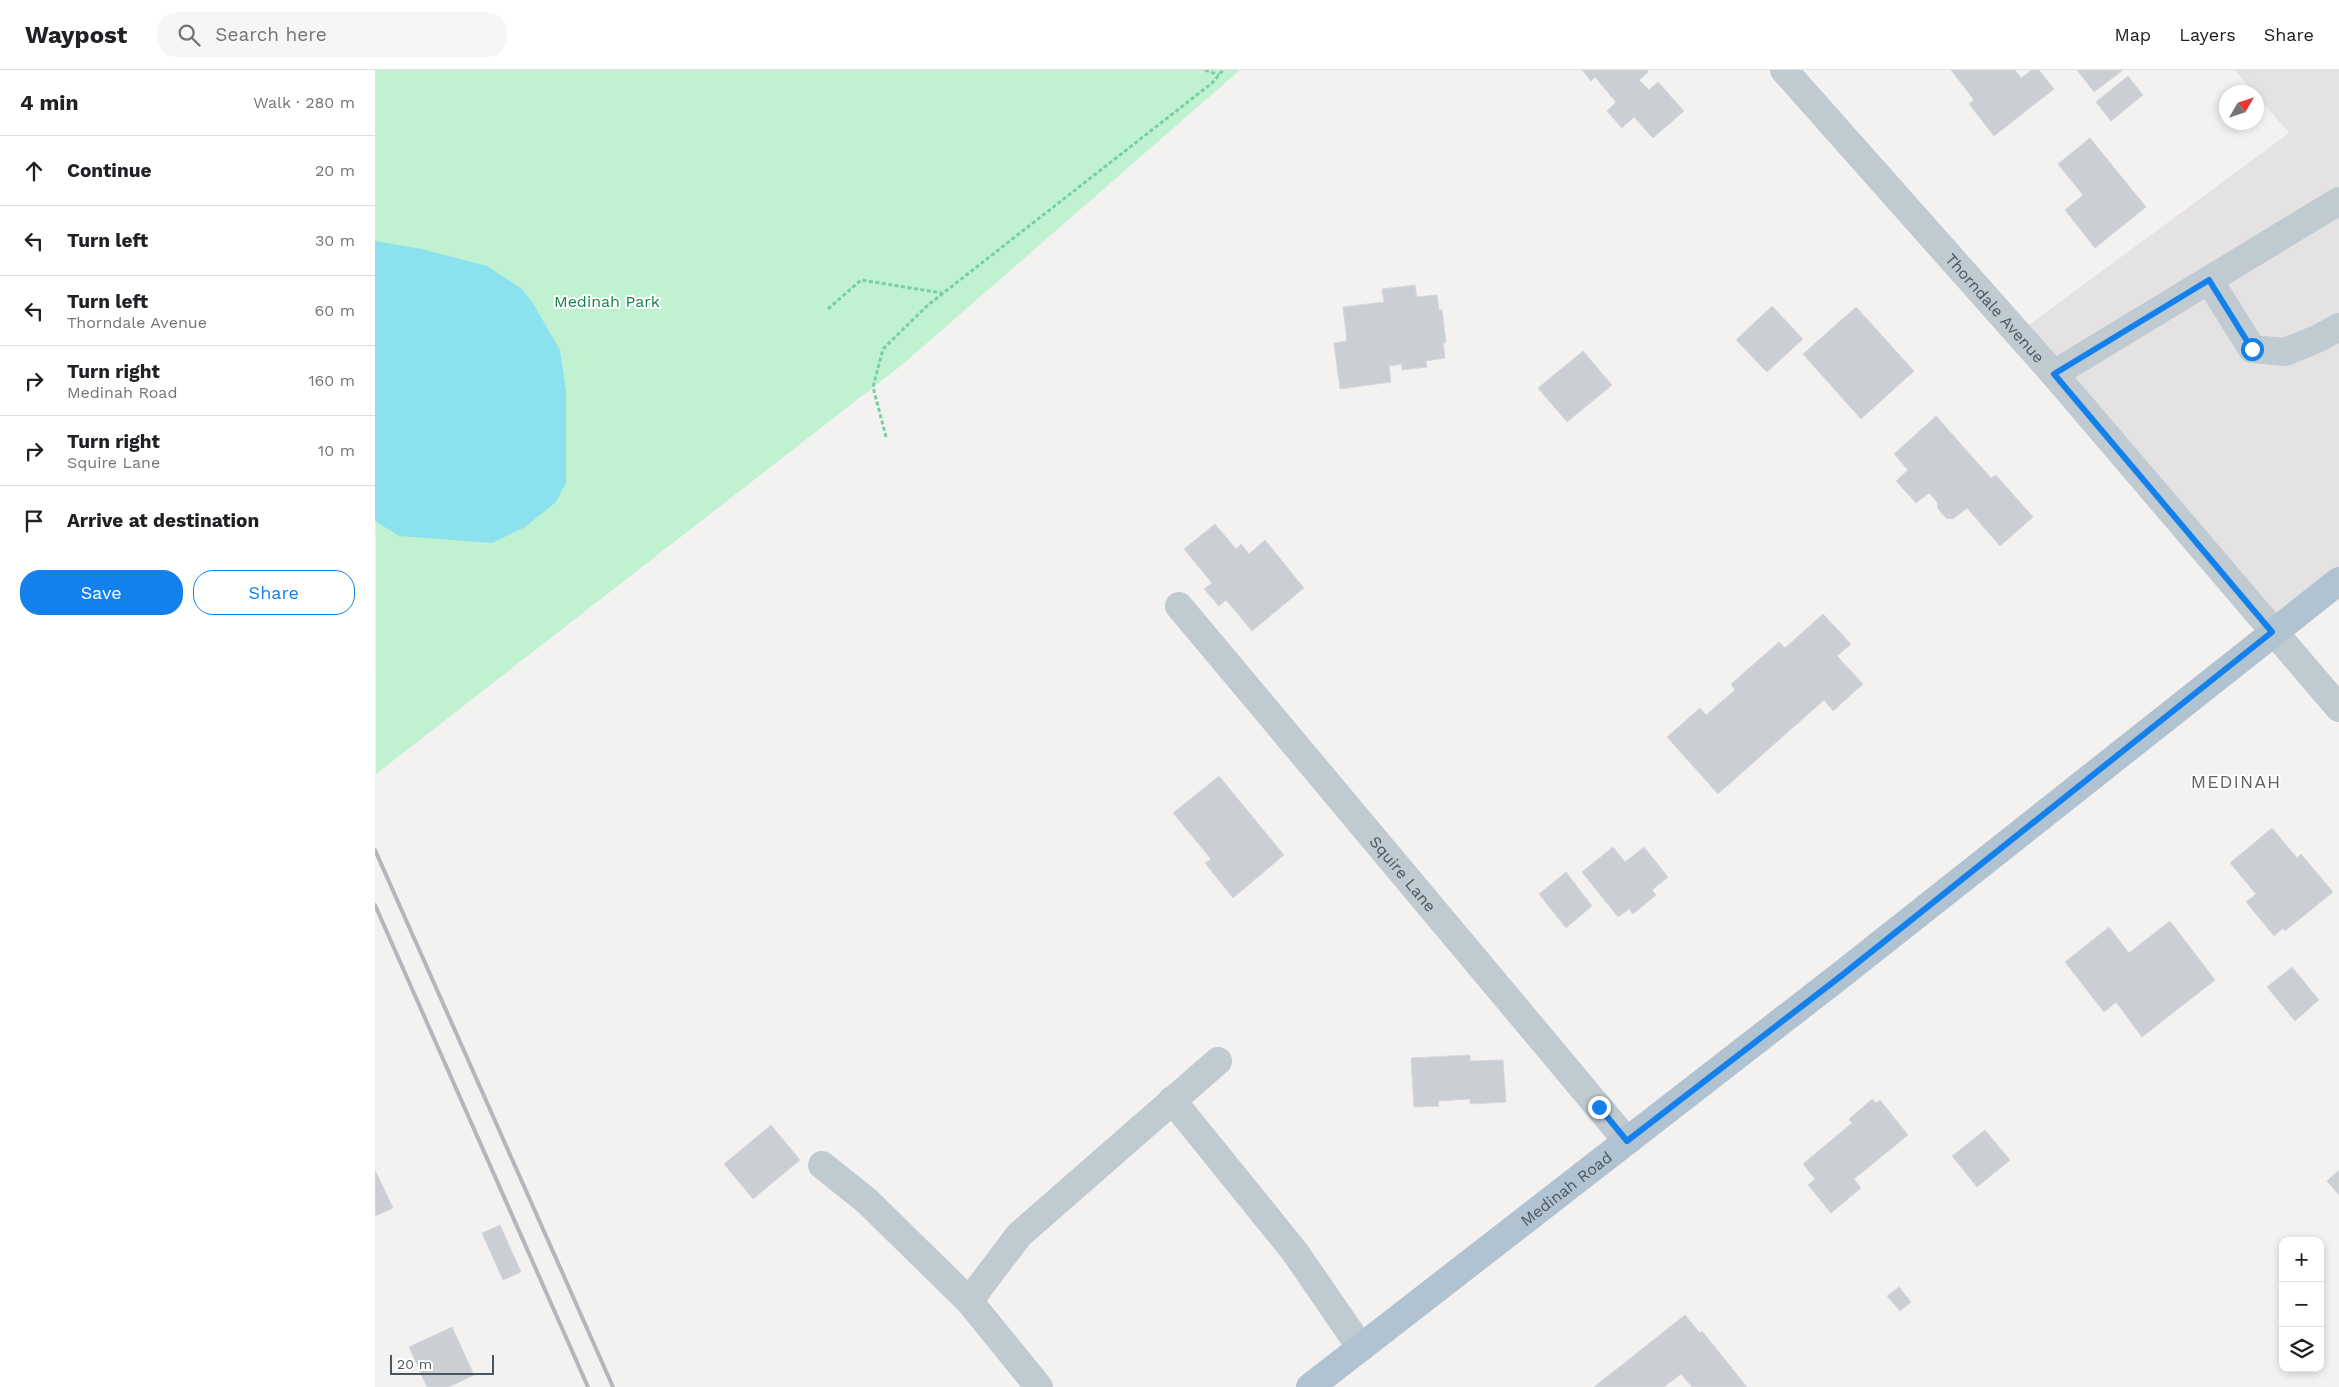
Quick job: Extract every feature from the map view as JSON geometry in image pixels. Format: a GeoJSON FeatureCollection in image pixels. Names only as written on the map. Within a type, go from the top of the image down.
{"type":"FeatureCollection","features":[{"type":"Feature","properties":{"kind":"main road","name":"Medinah Road"},"geometry":{"type":"LineString","coordinates":[[1311,1387],[1856,964],[2272,632],[2339,581]]}},
{"type":"Feature","properties":{"kind":"street","name":"Thorndale Avenue"},"geometry":{"type":"LineString","coordinates":[[1784,70],[2054,374],[2272,632],[2339,708]]}},
{"type":"Feature","properties":{"kind":"street"},"geometry":{"type":"LineString","coordinates":[[2054,374],[2339,201]]}},
{"type":"Feature","properties":{"kind":"street"},"geometry":{"type":"LineString","coordinates":[[2209,280],[2252,349],[2285,352],[2319,338],[2339,327]]}},
{"type":"Feature","properties":{"kind":"street","name":"Squire Lane"},"geometry":{"type":"LineString","coordinates":[[1179,606],[1627,1141]]}},
{"type":"Feature","properties":{"kind":"street"},"geometry":{"type":"LineString","coordinates":[[969,1301],[1019,1235],[1218,1061]]}},
{"type":"Feature","properties":{"kind":"street"},"geometry":{"type":"LineString","coordinates":[[1172,1100],[1295,1252],[1361,1348]]}},
{"type":"Feature","properties":{"kind":"street"},"geometry":{"type":"LineString","coordinates":[[822,1165],[867,1201],[969,1301],[1039,1387]]}},
{"type":"Feature","properties":{"kind":"path"},"geometry":{"type":"LineString","coordinates":[[1205,70],[1219,75]]}},
{"type":"Feature","properties":{"kind":"path"},"geometry":{"type":"LineString","coordinates":[[886,437],[873,388],[883,349],[928,304],[1212,83],[1223,70]]}},
{"type":"Feature","properties":{"kind":"path"},"geometry":{"type":"LineString","coordinates":[[828,309],[861,280],[942,293]]}},
{"type":"Feature","properties":{"kind":"shaded area"},"geometry":{"type":"Polygon","coordinates":[[[2234,70],[2339,70],[2339,580],[2272,633],[2018,333],[2289,133],[2264,104],[2264,85],[2248,85],[2234,70]]]}},
{"type":"Feature","properties":{"kind":"green space","name":"Medinah Park"},"geometry":{"type":"Polygon","coordinates":[[[375,70],[1240,70],[903,364],[376,774],[375,70]]]}},
{"type":"Feature","properties":{"kind":"water"},"geometry":{"type":"Polygon","coordinates":[[[375,241],[422,249],[487,266],[522,289],[534,305],[560,350],[566,391],[566,483],[556,502],[525,527],[492,543],[399,536],[375,521],[375,241]]]}},
{"type":"Feature","properties":{"kind":"building"},"geometry":{"type":"Polygon","coordinates":[[[1582,70],[1647,70],[1648,72],[1639,80],[1649,90],[1658,82],[1684,111],[1653,138],[1634,117],[1622,128],[1607,111],[1616,102],[1595,77],[1591,81],[1582,70]]]}},
{"type":"Feature","properties":{"kind":"building"},"geometry":{"type":"Polygon","coordinates":[[[1951,70],[2015,70],[2021,78],[2032,70],[2039,70],[2054,89],[1994,136],[1969,104],[1974,100],[1951,70]]]}},
{"type":"Feature","properties":{"kind":"building"},"geometry":{"type":"Polygon","coordinates":[[[2077,70],[2121,70],[2122,71],[2094,92],[2077,70]]]}},
{"type":"Feature","properties":{"kind":"building"},"geometry":{"type":"Polygon","coordinates":[[[2128,76],[2143,95],[2111,121],[2096,102],[2128,76]]]}},
{"type":"Feature","properties":{"kind":"building"},"geometry":{"type":"Polygon","coordinates":[[[2090,138],[2146,207],[2095,248],[2065,210],[2083,195],[2058,164],[2090,138]]]}},
{"type":"Feature","properties":{"kind":"building"},"geometry":{"type":"Polygon","coordinates":[[[1415,285],[1417,297],[1437,295],[1439,310],[1442,310],[1446,342],[1443,343],[1445,358],[1426,361],[1427,367],[1402,370],[1402,364],[1389,366],[1391,382],[1340,389],[1334,343],[1347,341],[1343,307],[1384,302],[1382,289],[1415,285]]]}},
{"type":"Feature","properties":{"kind":"building"},"geometry":{"type":"Polygon","coordinates":[[[1772,306],[1803,339],[1767,372],[1736,340],[1772,306]]]}},
{"type":"Feature","properties":{"kind":"building"},"geometry":{"type":"Polygon","coordinates":[[[1856,307],[1914,371],[1861,419],[1803,354],[1856,307]]]}},
{"type":"Feature","properties":{"kind":"building"},"geometry":{"type":"Polygon","coordinates":[[[1583,351],[1612,385],[1567,422],[1538,388],[1583,351]]]}},
{"type":"Feature","properties":{"kind":"building"},"geometry":{"type":"Polygon","coordinates":[[[1936,416],[1991,478],[1996,475],[2033,517],[2000,546],[1967,508],[1953,519],[1946,518],[1938,509],[1937,502],[1929,493],[1916,503],[1896,481],[1908,470],[1894,454],[1936,416]]]}},
{"type":"Feature","properties":{"kind":"building"},"geometry":{"type":"Polygon","coordinates":[[[1215,524],[1236,549],[1241,544],[1249,554],[1265,540],[1304,588],[1252,631],[1226,600],[1219,606],[1204,589],[1212,583],[1184,549],[1215,524]]]}},
{"type":"Feature","properties":{"kind":"building"},"geometry":{"type":"Polygon","coordinates":[[[1823,614],[1851,644],[1837,656],[1863,684],[1833,711],[1824,700],[1718,794],[1667,737],[1700,708],[1706,715],[1735,690],[1731,684],[1779,642],[1785,648],[1823,614]]]}},
{"type":"Feature","properties":{"kind":"building"},"geometry":{"type":"Polygon","coordinates":[[[1219,776],[1284,855],[1233,898],[1205,863],[1211,859],[1173,813],[1219,776]]]}},
{"type":"Feature","properties":{"kind":"building"},"geometry":{"type":"Polygon","coordinates":[[[2272,828],[2297,858],[2301,854],[2333,892],[2285,931],[2283,928],[2274,936],[2246,902],[2256,894],[2230,863],[2272,828]]]}},
{"type":"Feature","properties":{"kind":"building"},"geometry":{"type":"Polygon","coordinates":[[[1613,847],[1625,862],[1644,847],[1668,877],[1652,890],[1656,895],[1633,914],[1629,909],[1618,917],[1582,872],[1613,847]]]}},
{"type":"Feature","properties":{"kind":"building"},"geometry":{"type":"Polygon","coordinates":[[[1566,872],[1592,906],[1566,928],[1539,894],[1566,872]]]}},
{"type":"Feature","properties":{"kind":"building"},"geometry":{"type":"Polygon","coordinates":[[[2170,921],[2215,980],[2142,1037],[2116,1002],[2104,1012],[2065,962],[2109,927],[2129,953],[2170,921]]]}},
{"type":"Feature","properties":{"kind":"building"},"geometry":{"type":"Polygon","coordinates":[[[2292,967],[2319,1000],[2295,1021],[2267,987],[2292,967]]]}},
{"type":"Feature","properties":{"kind":"building"},"geometry":{"type":"Polygon","coordinates":[[[1470,1055],[1470,1061],[1503,1060],[1506,1102],[1470,1104],[1470,1099],[1438,1101],[1439,1106],[1414,1107],[1411,1058],[1470,1055]]]}},
{"type":"Feature","properties":{"kind":"building"},"geometry":{"type":"Polygon","coordinates":[[[1872,1099],[1876,1103],[1880,1100],[1908,1135],[1854,1179],[1861,1188],[1831,1213],[1808,1185],[1815,1179],[1803,1164],[1852,1123],[1849,1119],[1872,1099]]]}},
{"type":"Feature","properties":{"kind":"building"},"geometry":{"type":"Polygon","coordinates":[[[771,1125],[800,1160],[753,1199],[724,1164],[771,1125]]]}},
{"type":"Feature","properties":{"kind":"building"},"geometry":{"type":"Polygon","coordinates":[[[1985,1130],[2010,1160],[1977,1187],[1952,1156],[1985,1130]]]}},
{"type":"Feature","properties":{"kind":"building"},"geometry":{"type":"Polygon","coordinates":[[[375,1170],[393,1208],[375,1216],[375,1170]]]}},
{"type":"Feature","properties":{"kind":"building"},"geometry":{"type":"Polygon","coordinates":[[[2339,1170],[2339,1195],[2327,1181],[2339,1170]]]}},
{"type":"Feature","properties":{"kind":"building"},"geometry":{"type":"Polygon","coordinates":[[[500,1225],[521,1272],[503,1280],[482,1233],[500,1225]]]}},
{"type":"Feature","properties":{"kind":"building"},"geometry":{"type":"Polygon","coordinates":[[[1899,1287],[1911,1302],[1900,1311],[1887,1296],[1899,1287]]]}},
{"type":"Feature","properties":{"kind":"building"},"geometry":{"type":"Polygon","coordinates":[[[1685,1315],[1700,1333],[1702,1331],[1747,1387],[1692,1387],[1681,1374],[1664,1387],[1594,1387],[1685,1315]]]}},
{"type":"Feature","properties":{"kind":"building"},"geometry":{"type":"Polygon","coordinates":[[[452,1327],[474,1375],[449,1387],[427,1387],[409,1347],[452,1327]]]}},
{"type":"Feature","properties":{"kind":"railway"},"geometry":{"type":"LineString","coordinates":[[375,850],[613,1387]]}},
{"type":"Feature","properties":{"kind":"railway"},"geometry":{"type":"LineString","coordinates":[[375,905],[588,1387]]}},
{"type":"Feature","properties":{"kind":"district","name":"MEDINAH"},"geometry":{"type":"Point","coordinates":[2236,782]}},
{"type":"Feature","properties":{"kind":"route"},"geometry":{"type":"LineString","coordinates":[[1599,1107],[1627,1141],[1841,976],[2272,632],[2054,374],[2209,280],[2252,349]]}}]}
